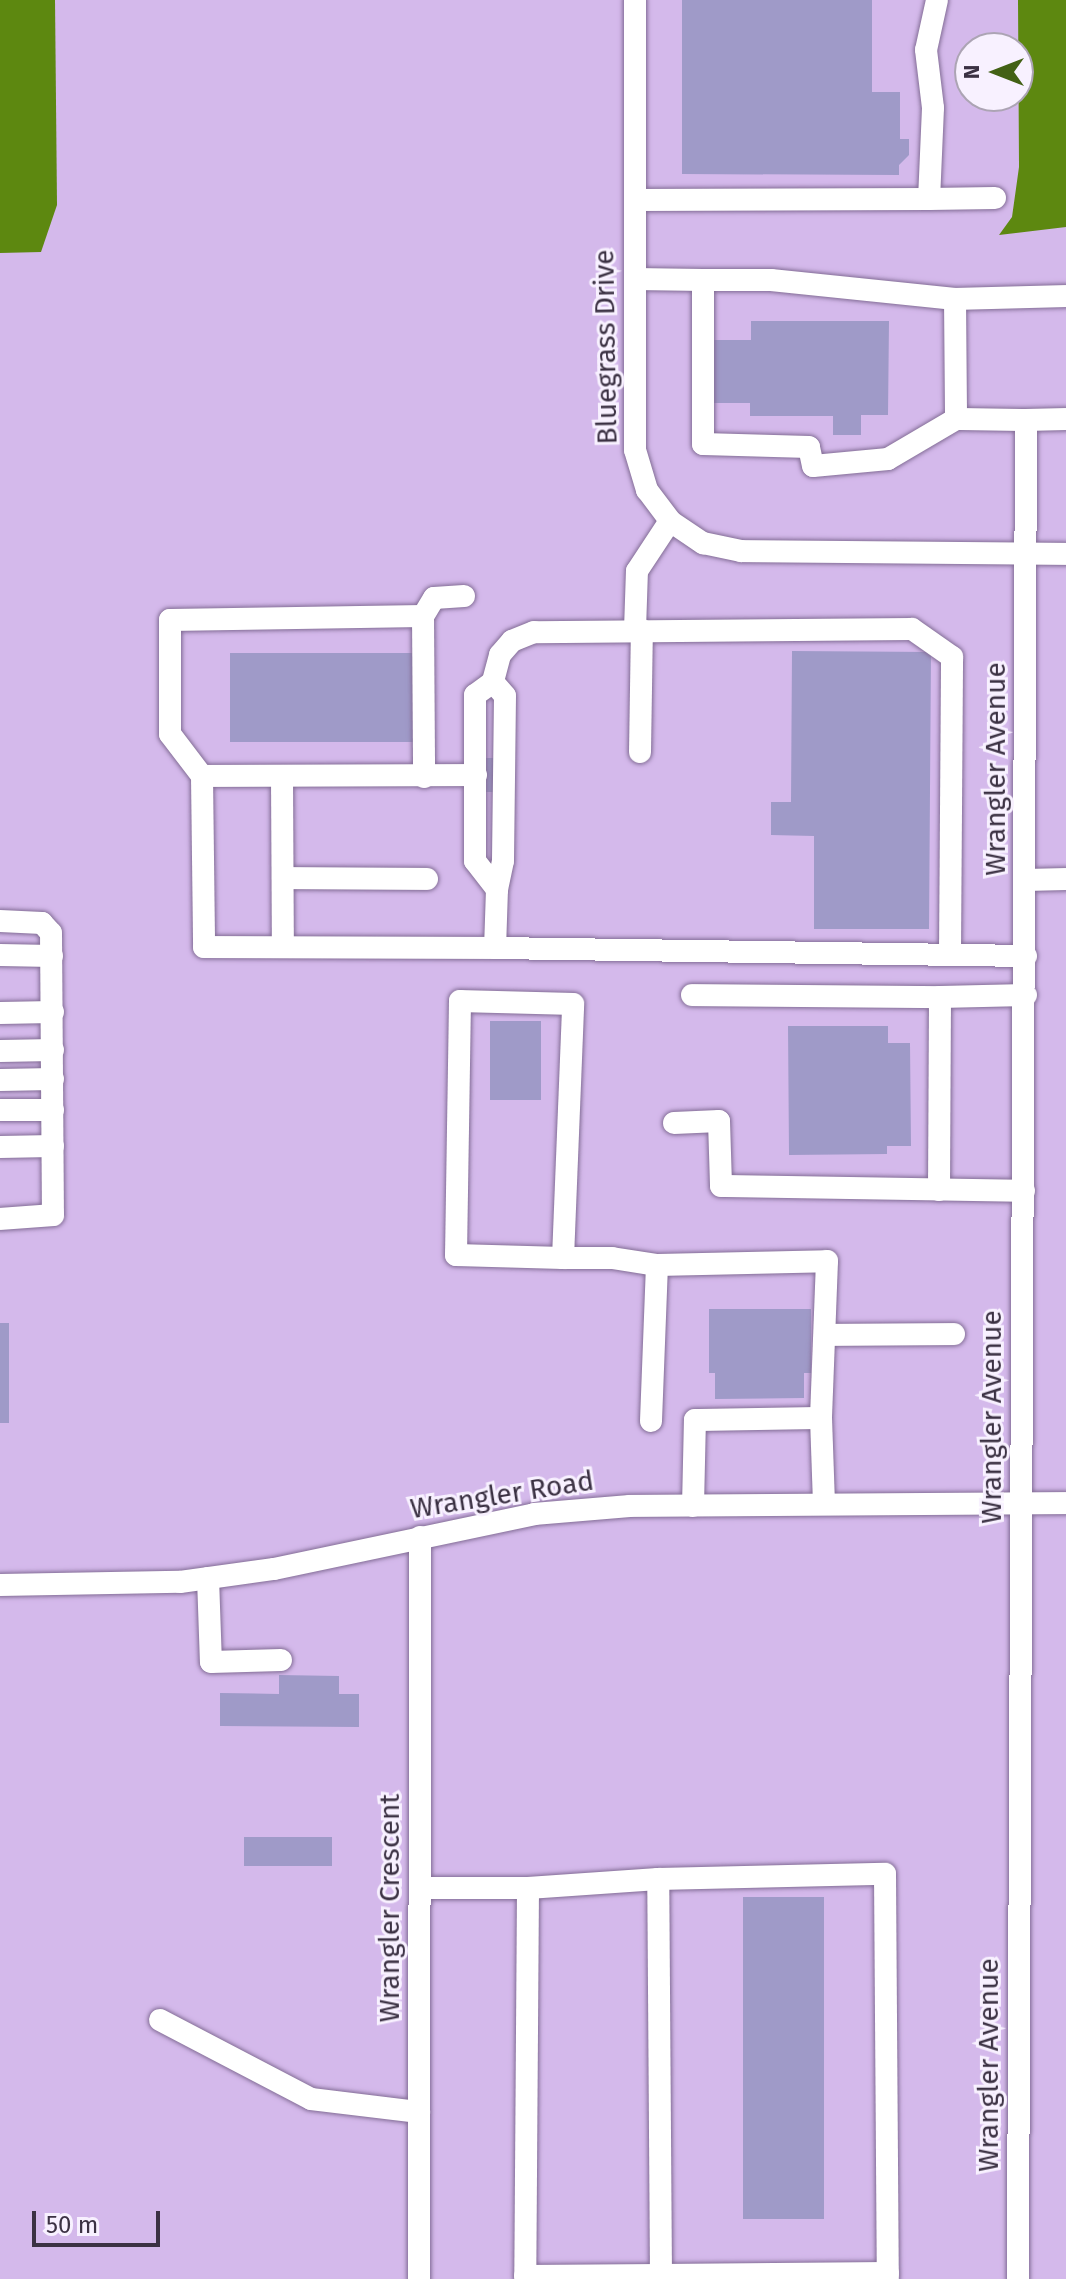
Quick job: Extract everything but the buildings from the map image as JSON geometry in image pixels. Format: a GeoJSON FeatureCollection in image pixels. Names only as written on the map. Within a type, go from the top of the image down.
{"type":"FeatureCollection","features":[{"type":"Feature","properties":{"kind":"street","name":"Bluegrass Drive"},"geometry":{"type":"LineString","coordinates":[[635,0],[635,450],[647,490],[670,521],[703,543],[741,551],[1066,554]]}},
{"type":"Feature","properties":{"kind":"street"},"geometry":{"type":"LineString","coordinates":[[929,199],[933,108],[926,50],[937,0]]}},
{"type":"Feature","properties":{"kind":"street"},"geometry":{"type":"LineString","coordinates":[[635,200],[995,198]]}},
{"type":"Feature","properties":{"kind":"street"},"geometry":{"type":"LineString","coordinates":[[635,279],[771,280],[955,299],[1066,296]]}},
{"type":"Feature","properties":{"kind":"street"},"geometry":{"type":"LineString","coordinates":[[703,280],[703,444],[809,447],[813,466],[888,459],[956,419],[1066,419]]}},
{"type":"Feature","properties":{"kind":"street"},"geometry":{"type":"LineString","coordinates":[[955,299],[956,419]]}},
{"type":"Feature","properties":{"kind":"street","name":"Wrangler Avenue"},"geometry":{"type":"LineString","coordinates":[[1018,2279],[1026,995],[1026,420]]}},
{"type":"Feature","properties":{"kind":"street"},"geometry":{"type":"LineString","coordinates":[[640,752],[637,571],[670,521]]}},
{"type":"Feature","properties":{"kind":"street"},"geometry":{"type":"LineString","coordinates":[[424,777],[423,616],[434,598],[464,596]]}},
{"type":"Feature","properties":{"kind":"street"},"geometry":{"type":"LineString","coordinates":[[423,616],[170,620],[170,734],[202,776],[204,947],[1026,956]]}},
{"type":"Feature","properties":{"kind":"street"},"geometry":{"type":"LineString","coordinates":[[497,889],[475,861],[475,695],[493,682],[500,655],[526,635],[638,630],[912,629],[952,657],[950,953]]}},
{"type":"Feature","properties":{"kind":"street"},"geometry":{"type":"LineString","coordinates":[[493,682],[505,696],[503,861],[497,889],[495,948]]}},
{"type":"Feature","properties":{"kind":"street"},"geometry":{"type":"LineString","coordinates":[[202,776],[476,775]]}},
{"type":"Feature","properties":{"kind":"street"},"geometry":{"type":"LineString","coordinates":[[282,776],[283,947]]}},
{"type":"Feature","properties":{"kind":"street"},"geometry":{"type":"LineString","coordinates":[[284,878],[427,879]]}},
{"type":"Feature","properties":{"kind":"street"},"geometry":{"type":"LineString","coordinates":[[1026,880],[1066,879]]}},
{"type":"Feature","properties":{"kind":"street"},"geometry":{"type":"LineString","coordinates":[[0,921],[42,923],[51,933],[53,1012],[53,1215],[0,1219]]}},
{"type":"Feature","properties":{"kind":"street"},"geometry":{"type":"LineString","coordinates":[[0,955],[52,956]]}},
{"type":"Feature","properties":{"kind":"street"},"geometry":{"type":"LineString","coordinates":[[692,995],[1026,995]]}},
{"type":"Feature","properties":{"kind":"street"},"geometry":{"type":"LineString","coordinates":[[939,1190],[940,997]]}},
{"type":"Feature","properties":{"kind":"street"},"geometry":{"type":"LineString","coordinates":[[563,1258],[573,1004],[460,1001],[456,1255],[657,1265],[827,1261],[821,1418],[824,1504]]}},
{"type":"Feature","properties":{"kind":"street"},"geometry":{"type":"LineString","coordinates":[[0,1013],[53,1012]]}},
{"type":"Feature","properties":{"kind":"street"},"geometry":{"type":"LineString","coordinates":[[0,1051],[53,1050]]}},
{"type":"Feature","properties":{"kind":"street"},"geometry":{"type":"LineString","coordinates":[[0,1080],[53,1079]]}},
{"type":"Feature","properties":{"kind":"street"},"geometry":{"type":"LineString","coordinates":[[0,1110],[53,1110]]}},
{"type":"Feature","properties":{"kind":"street"},"geometry":{"type":"LineString","coordinates":[[674,1123],[719,1121],[721,1186],[1024,1191]]}},
{"type":"Feature","properties":{"kind":"street"},"geometry":{"type":"LineString","coordinates":[[0,1147],[53,1146]]}},
{"type":"Feature","properties":{"kind":"street"},"geometry":{"type":"LineString","coordinates":[[651,1421],[657,1265]]}},
{"type":"Feature","properties":{"kind":"street"},"geometry":{"type":"LineString","coordinates":[[825,1335],[954,1334]]}},
{"type":"Feature","properties":{"kind":"street"},"geometry":{"type":"LineString","coordinates":[[693,1506],[695,1420],[821,1418]]}},
{"type":"Feature","properties":{"kind":"street","name":"Wrangler Road"},"geometry":{"type":"LineString","coordinates":[[0,1585],[208,1578],[534,1514],[693,1506],[1066,1503]]}},
{"type":"Feature","properties":{"kind":"street","name":"Wrangler Crescent"},"geometry":{"type":"LineString","coordinates":[[419,2279],[420,1537]]}},
{"type":"Feature","properties":{"kind":"street"},"geometry":{"type":"LineString","coordinates":[[208,1578],[211,1662],[281,1660]]}},
{"type":"Feature","properties":{"kind":"street"},"geometry":{"type":"LineString","coordinates":[[420,1888],[528,1888],[658,1879],[885,1874],[888,2276],[525,2278],[528,1888]]}},
{"type":"Feature","properties":{"kind":"street"},"geometry":{"type":"LineString","coordinates":[[658,1879],[661,2275]]}},
{"type":"Feature","properties":{"kind":"street"},"geometry":{"type":"LineString","coordinates":[[160,2020],[311,2099],[419,2112]]}},
{"type":"Feature","properties":{"kind":"shaded area"},"geometry":{"type":"Polygon","coordinates":[[[0,0],[1066,0],[1066,2279],[0,2279],[0,0]]]}},
{"type":"Feature","properties":{"kind":"shaded area"},"geometry":{"type":"Polygon","coordinates":[[[0,0],[55,0],[57,205],[41,252],[0,253],[0,0]]]}},
{"type":"Feature","properties":{"kind":"shaded area"},"geometry":{"type":"Polygon","coordinates":[[[1018,0],[1066,0],[1066,227],[999,235],[1012,217],[1019,167],[1019,112],[1034,112],[1034,32],[1018,32],[1018,0]]]}}]}
